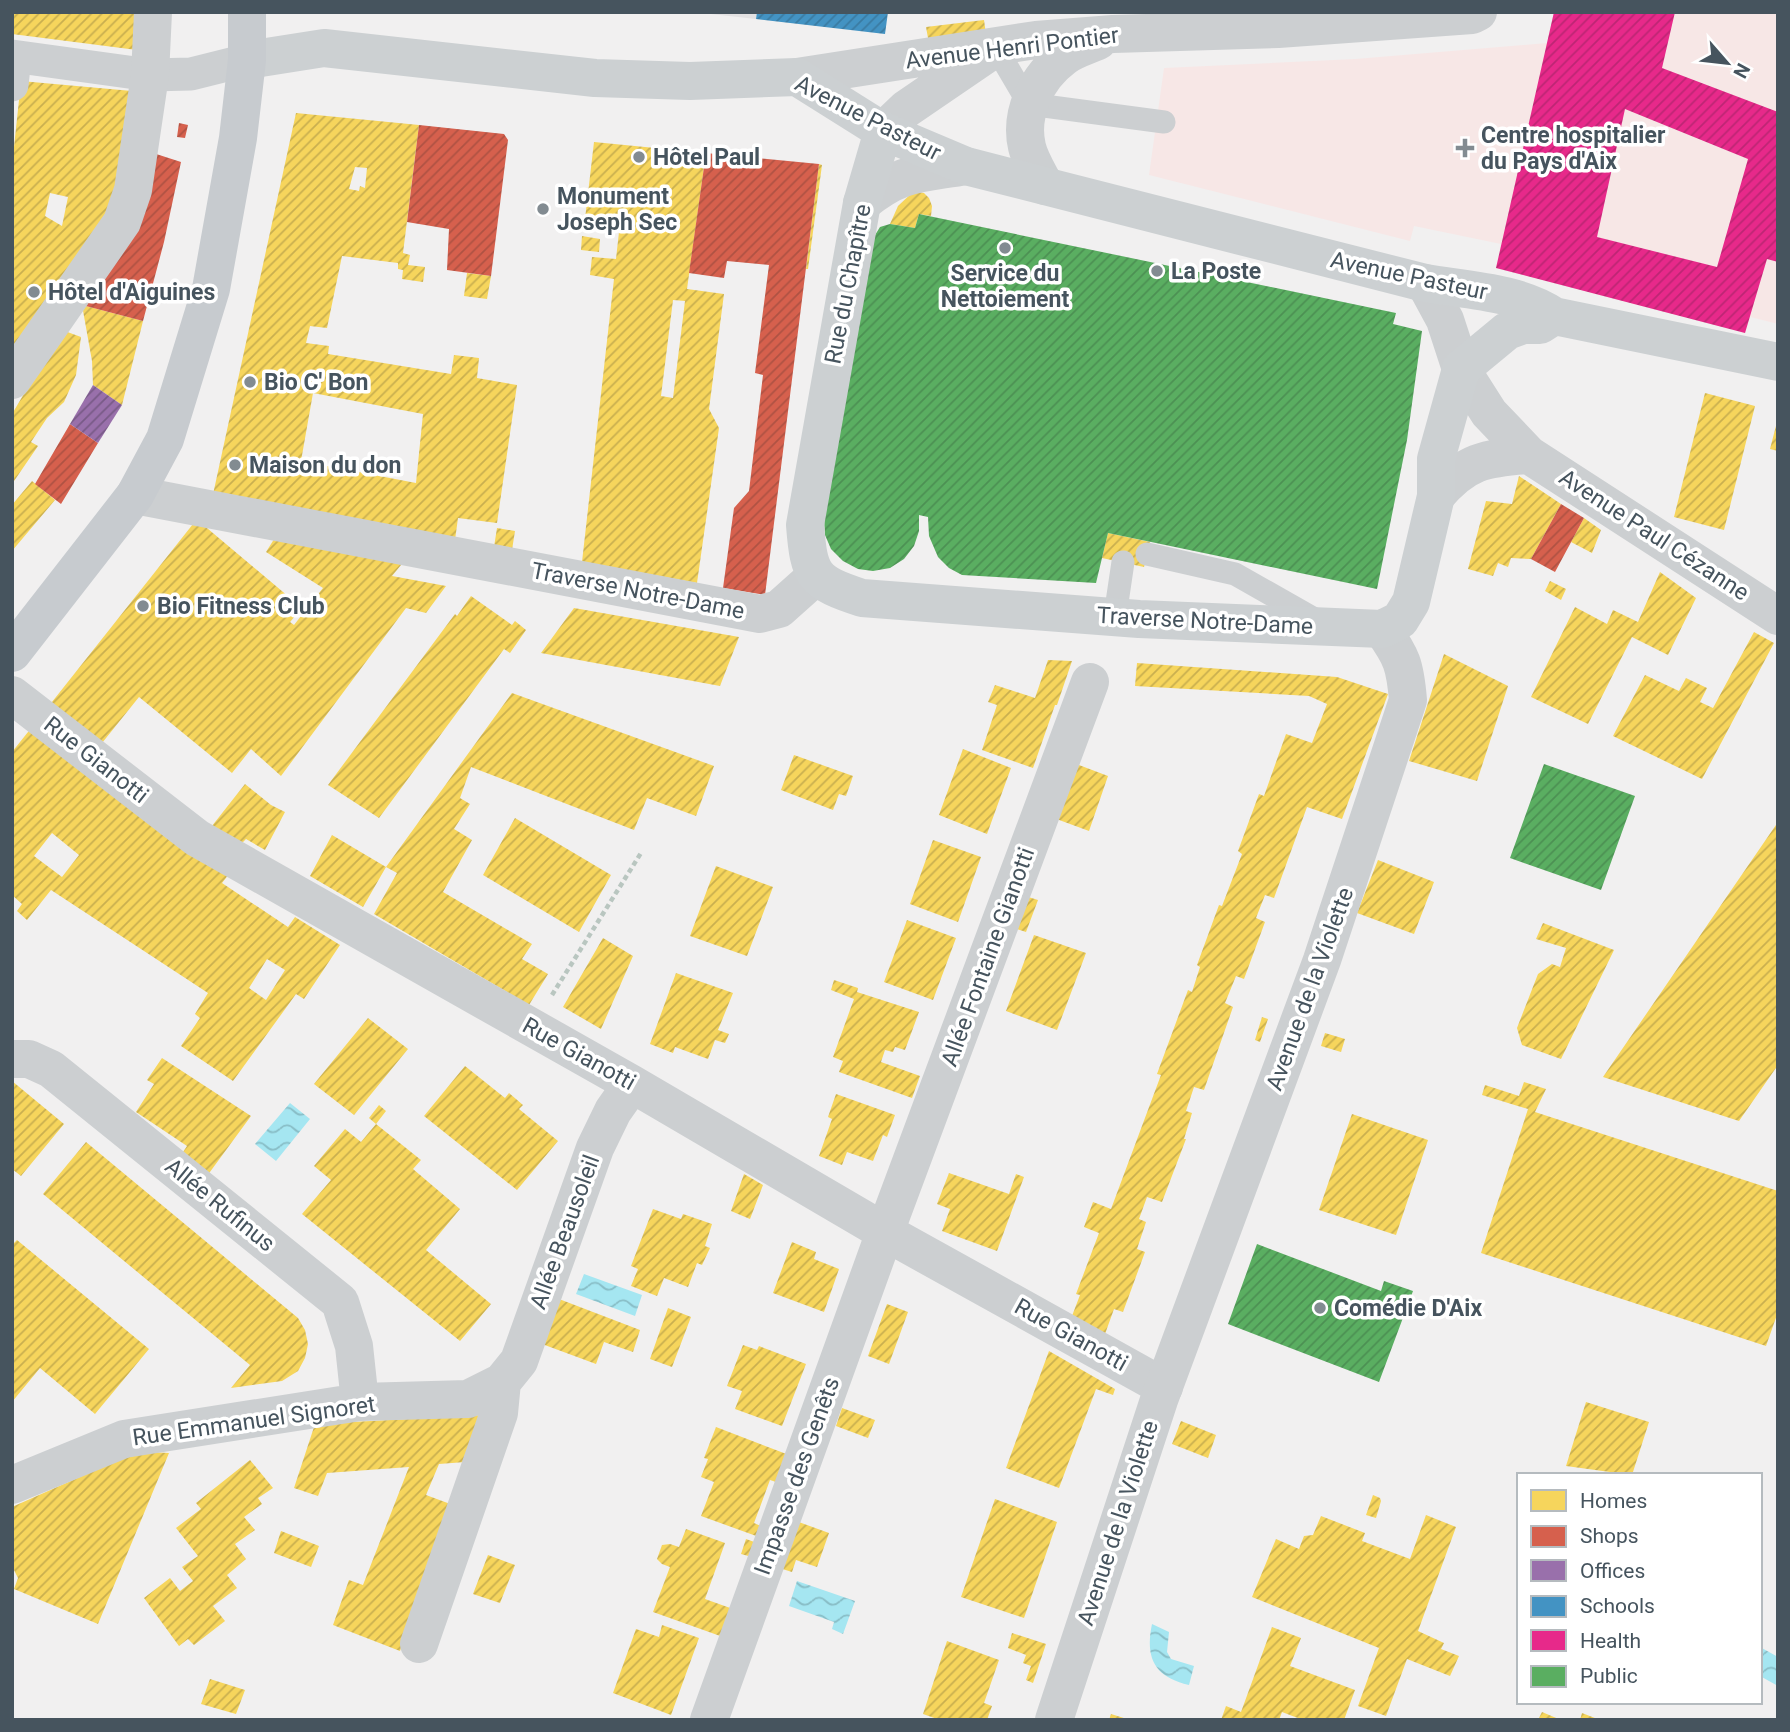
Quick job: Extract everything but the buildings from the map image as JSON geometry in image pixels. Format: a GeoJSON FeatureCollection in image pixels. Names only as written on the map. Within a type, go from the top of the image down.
{"type":"FeatureCollection","features":[{"type":"Feature","properties":{"kind":"main road"},"geometry":{"type":"LineString","coordinates":[[12,653],[135,495],[164,439],[211,289],[238,138],[247,60],[247,12]]}},
{"type":"Feature","properties":{"kind":"main road","name":"Avenue Pasteur"},"geometry":{"type":"LineString","coordinates":[[247,60],[324,48],[595,78],[690,81],[797,77],[883,131],[967,166],[1425,283],[1494,295],[1540,307],[1554,316],[1778,362]]}},
{"type":"Feature","properties":{"kind":"main road","name":"Rue du Chapître"},"geometry":{"type":"LineString","coordinates":[[816,576],[808,557],[805,525],[862,203],[883,131]]}},
{"type":"Feature","properties":{"kind":"main road"},"geometry":{"type":"LineString","coordinates":[[1382,629],[1399,620],[1411,602],[1436,496],[1436,459],[1461,369],[1507,331],[1523,325],[1539,325],[1554,316]]}},
{"type":"Feature","properties":{"kind":"main road","name":"Traverse Notre-Dame"},"geometry":{"type":"LineString","coordinates":[[816,576],[834,589],[862,598],[1115,616],[1382,629]]}},
{"type":"Feature","properties":{"kind":"street"},"geometry":{"type":"LineString","coordinates":[[12,380],[122,222],[133,190],[150,75],[153,12]]}},
{"type":"Feature","properties":{"kind":"street","name":"Avenue Henri Pontier"},"geometry":{"type":"LineString","coordinates":[[797,77],[996,48],[1114,23],[1278,29],[1446,17],[1478,12]]}},
{"type":"Feature","properties":{"kind":"street"},"geometry":{"type":"LineString","coordinates":[[1045,186],[1027,149],[1025,138],[1028,104],[1040,80],[1065,56],[1114,23]]}},
{"type":"Feature","properties":{"kind":"street"},"geometry":{"type":"LineString","coordinates":[[883,131],[906,109],[996,48]]}},
{"type":"Feature","properties":{"kind":"street"},"geometry":{"type":"LineString","coordinates":[[13,66],[150,75],[191,74],[247,60]]}},
{"type":"Feature","properties":{"kind":"street"},"geometry":{"type":"LineString","coordinates":[[862,203],[883,186],[905,176],[967,166]]}},
{"type":"Feature","properties":{"kind":"street","name":"Avenue Paul Cézanne"},"geometry":{"type":"LineString","coordinates":[[1425,283],[1445,320],[1461,369],[1489,413],[1530,455],[1778,616]]}},
{"type":"Feature","properties":{"kind":"street"},"geometry":{"type":"LineString","coordinates":[[1436,496],[1452,476],[1480,461],[1530,455]]}},
{"type":"Feature","properties":{"kind":"street","name":"Traverse Notre-Dame"},"geometry":{"type":"LineString","coordinates":[[135,495],[760,614],[779,609],[816,576]]}},
{"type":"Feature","properties":{"kind":"street","name":"Avenue de la Violette"},"geometry":{"type":"LineString","coordinates":[[1054,1720],[1164,1387],[1322,960],[1408,700],[1405,670],[1398,652],[1382,629]]}},
{"type":"Feature","properties":{"kind":"street","name":"Allée Fontaine Gianotti"},"geometry":{"type":"LineString","coordinates":[[885,1232],[1090,682]]}},
{"type":"Feature","properties":{"kind":"street","name":"Rue Gianotti"},"geometry":{"type":"LineString","coordinates":[[12,695],[197,838],[632,1084],[885,1232],[1164,1387]]}},
{"type":"Feature","properties":{"kind":"street","name":"Allée Rufinus"},"geometry":{"type":"LineString","coordinates":[[12,1059],[29,1059],[51,1069],[340,1302],[354,1346],[360,1402]]}},
{"type":"Feature","properties":{"kind":"street","name":"Allée Beausoleil"},"geometry":{"type":"LineString","coordinates":[[502,1382],[519,1360],[594,1148],[613,1111],[632,1084]]}},
{"type":"Feature","properties":{"kind":"street","name":"Impasse des Genêts"},"geometry":{"type":"LineString","coordinates":[[709,1720],[885,1232]]}},
{"type":"Feature","properties":{"kind":"street"},"geometry":{"type":"LineString","coordinates":[[419,1644],[499,1413],[502,1382]]}},
{"type":"Feature","properties":{"kind":"street","name":"Rue Emmanuel Signoret"},"geometry":{"type":"LineString","coordinates":[[12,1485],[124,1439],[360,1402],[468,1399],[502,1382]]}},
{"type":"Feature","properties":{"kind":"lane"},"geometry":{"type":"LineString","coordinates":[[996,48],[1028,104],[1164,122]]}},
{"type":"Feature","properties":{"kind":"lane"},"geometry":{"type":"LineString","coordinates":[[825,410],[834,459]]}},
{"type":"Feature","properties":{"kind":"lane"},"geometry":{"type":"LineString","coordinates":[[1147,554],[1235,574],[1331,628]]}},
{"type":"Feature","properties":{"kind":"lane"},"geometry":{"type":"LineString","coordinates":[[1115,616],[1123,562]]}},
{"type":"Feature","properties":{"kind":"path"},"geometry":{"type":"LineString","coordinates":[[531,1028],[640,853]]}},
{"type":"Feature","properties":{"kind":"shaded area"},"geometry":{"type":"Polygon","coordinates":[[[693,12],[757,12],[756,19],[693,12]]]}},
{"type":"Feature","properties":{"kind":"shaded area","name":"Centre hospitalier du Pays d'Aix"},"geometry":{"type":"Polygon","coordinates":[[[1554,12],[1778,12],[1778,324],[1750,317],[1745,333],[1496,268],[1501,244],[1414,226],[1410,241],[1149,175],[1164,68],[1355,59],[1547,43],[1554,12]]]}},
{"type":"Feature","properties":{"kind":"water"},"geometry":{"type":"Polygon","coordinates":[[[290,1103],[310,1119],[276,1161],[255,1144],[290,1103]]]}},
{"type":"Feature","properties":{"kind":"water"},"geometry":{"type":"Polygon","coordinates":[[[584,1274],[642,1295],[635,1316],[576,1294],[584,1274]]]}},
{"type":"Feature","properties":{"kind":"water"},"geometry":{"type":"Polygon","coordinates":[[[797,1581],[855,1601],[843,1634],[832,1629],[834,1622],[789,1606],[797,1581]]]}},
{"type":"Feature","properties":{"kind":"water"},"geometry":{"type":"Polygon","coordinates":[[[1152,1624],[1169,1632],[1167,1652],[1171,1659],[1194,1666],[1189,1685],[1167,1677],[1155,1664],[1150,1647],[1152,1624]]]}},
{"type":"Feature","properties":{"kind":"water"},"geometry":{"type":"Polygon","coordinates":[[[1762,1648],[1778,1657],[1778,1686],[1762,1677],[1762,1648]]]}},
{"type":"Feature","properties":{"kind":"place","name":"Centre hospitalier du Pays d'Aix"},"geometry":{"type":"Point","coordinates":[1465,148]}},
{"type":"Feature","properties":{"kind":"place","name":"Hôtel Paul"},"geometry":{"type":"Point","coordinates":[639,157]}},
{"type":"Feature","properties":{"kind":"place","name":"Monument Joseph Sec"},"geometry":{"type":"Point","coordinates":[543,209]}},
{"type":"Feature","properties":{"kind":"place","name":"Service du Nettoiement"},"geometry":{"type":"Point","coordinates":[1005,248]}},
{"type":"Feature","properties":{"kind":"place","name":"La Poste"},"geometry":{"type":"Point","coordinates":[1157,271]}},
{"type":"Feature","properties":{"kind":"place","name":"Hôtel d'Aiguines"},"geometry":{"type":"Point","coordinates":[34,292]}},
{"type":"Feature","properties":{"kind":"place","name":"Bio C' Bon"},"geometry":{"type":"Point","coordinates":[250,382]}},
{"type":"Feature","properties":{"kind":"place","name":"Maison du don"},"geometry":{"type":"Point","coordinates":[235,465]}},
{"type":"Feature","properties":{"kind":"place","name":"Bio Fitness Club"},"geometry":{"type":"Point","coordinates":[143,606]}},
{"type":"Feature","properties":{"kind":"place","name":"Comédie D'Aix"},"geometry":{"type":"Point","coordinates":[1320,1308]}}]}
